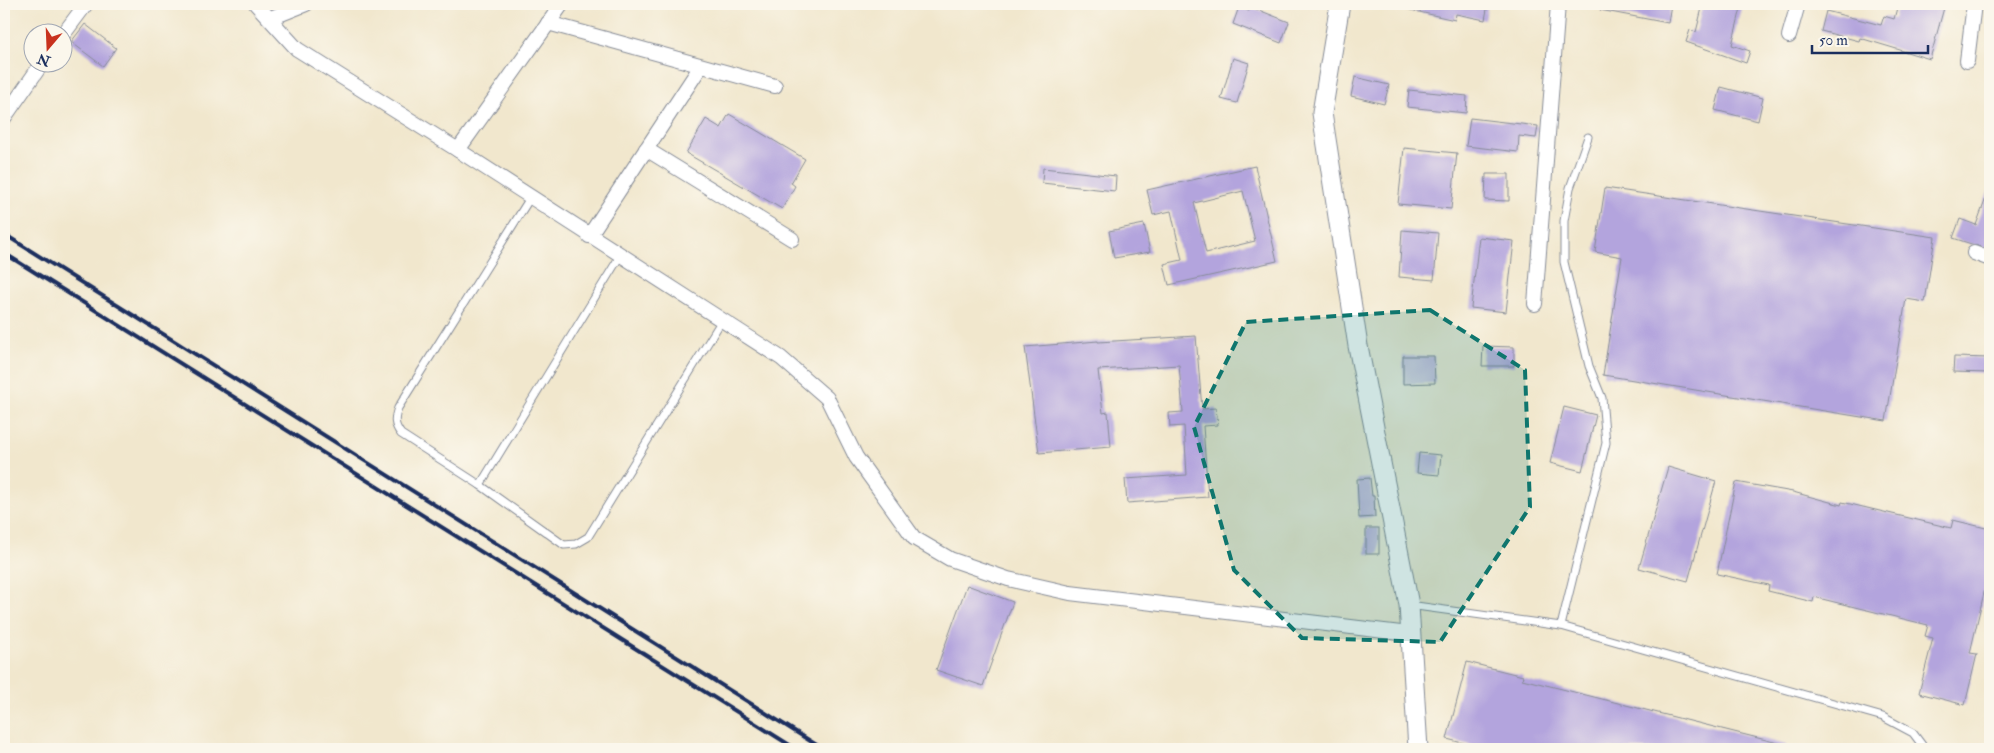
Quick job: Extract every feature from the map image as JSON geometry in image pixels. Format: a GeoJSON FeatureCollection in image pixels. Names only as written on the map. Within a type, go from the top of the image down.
{"type":"FeatureCollection","features":[{"type":"Feature","properties":{"kind":"street"},"geometry":{"type":"LineString","coordinates":[[72,23],[86,4]]}},
{"type":"Feature","properties":{"kind":"street"},"geometry":{"type":"LineString","coordinates":[[256,4],[271,18],[297,49],[458,150],[780,358],[827,398],[856,457],[914,538],[950,559],[1008,579],[1070,593],[1409,634]]}},
{"type":"Feature","properties":{"kind":"street"},"geometry":{"type":"LineString","coordinates":[[271,18],[306,4]]}},
{"type":"Feature","properties":{"kind":"street"},"geometry":{"type":"LineString","coordinates":[[458,150],[562,4]]}},
{"type":"Feature","properties":{"kind":"street"},"geometry":{"type":"LineString","coordinates":[[1340,4],[1322,113],[1358,346],[1409,605],[1409,634],[1418,749]]}},
{"type":"Feature","properties":{"kind":"street"},"geometry":{"type":"LineString","coordinates":[[1535,304],[1558,4]]}},
{"type":"Feature","properties":{"kind":"street"},"geometry":{"type":"LineString","coordinates":[[1789,36],[1798,4]]}},
{"type":"Feature","properties":{"kind":"street"},"geometry":{"type":"LineString","coordinates":[[1967,61],[1974,4]]}},
{"type":"Feature","properties":{"kind":"street"},"geometry":{"type":"LineString","coordinates":[[548,23],[775,86]]}},
{"type":"Feature","properties":{"kind":"street"},"geometry":{"type":"LineString","coordinates":[[589,236],[701,66]]}},
{"type":"Feature","properties":{"kind":"street"},"geometry":{"type":"LineString","coordinates":[[4,118],[36,72]]}},
{"type":"Feature","properties":{"kind":"street"},"geometry":{"type":"LineString","coordinates":[[646,149],[792,239]]}},
{"type":"Feature","properties":{"kind":"street"},"geometry":{"type":"LineString","coordinates":[[1974,254],[1990,259]]}},
{"type":"Feature","properties":{"kind":"lane"},"geometry":{"type":"LineString","coordinates":[[1560,626],[1606,443],[1602,398],[1589,366],[1564,262],[1564,221],[1570,188],[1588,137]]}},
{"type":"Feature","properties":{"kind":"lane"},"geometry":{"type":"LineString","coordinates":[[530,198],[398,408],[394,419],[396,427],[401,434],[480,485],[564,545],[576,544],[588,537],[722,320]]}},
{"type":"Feature","properties":{"kind":"lane"},"geometry":{"type":"LineString","coordinates":[[480,485],[620,256]]}},
{"type":"Feature","properties":{"kind":"lane"},"geometry":{"type":"LineString","coordinates":[[1409,605],[1560,626],[1883,717],[1913,733],[1925,749]]}},
{"type":"Feature","properties":{"kind":"highlighted area"},"geometry":{"type":"Polygon","coordinates":[[[1430,310],[1525,370],[1530,507],[1440,642],[1302,638],[1234,570],[1194,427],[1246,322],[1430,310]]]}},
{"type":"Feature","properties":{"kind":"building"},"geometry":{"type":"Polygon","coordinates":[[[1407,4],[1488,4],[1485,20],[1456,14],[1455,20],[1406,9],[1407,4]]]}},
{"type":"Feature","properties":{"kind":"building"},"geometry":{"type":"Polygon","coordinates":[[[1601,4],[1671,4],[1668,23],[1600,10],[1601,4]]]}},
{"type":"Feature","properties":{"kind":"building"},"geometry":{"type":"Polygon","coordinates":[[[1703,4],[1742,4],[1732,45],[1750,51],[1746,63],[1686,42],[1690,30],[1696,32],[1703,4]]]}},
{"type":"Feature","properties":{"kind":"building"},"geometry":{"type":"Polygon","coordinates":[[[1898,4],[1945,4],[1930,59],[1860,38],[1859,41],[1821,31],[1826,11],[1881,25],[1884,16],[1894,19],[1898,4]]]}},
{"type":"Feature","properties":{"kind":"building"},"geometry":{"type":"Polygon","coordinates":[[[1239,7],[1249,11],[1251,7],[1289,22],[1281,43],[1233,24],[1239,7]]]}},
{"type":"Feature","properties":{"kind":"building"},"geometry":{"type":"Polygon","coordinates":[[[85,24],[116,48],[103,66],[72,43],[85,24]]]}},
{"type":"Feature","properties":{"kind":"building"},"geometry":{"type":"Polygon","coordinates":[[[1233,58],[1249,63],[1237,103],[1221,99],[1233,58]]]}},
{"type":"Feature","properties":{"kind":"building"},"geometry":{"type":"Polygon","coordinates":[[[1355,77],[1389,85],[1384,104],[1351,96],[1355,77]]]}},
{"type":"Feature","properties":{"kind":"building"},"geometry":{"type":"Polygon","coordinates":[[[1721,87],[1763,98],[1758,121],[1715,110],[1721,87]]]}},
{"type":"Feature","properties":{"kind":"building"},"geometry":{"type":"Polygon","coordinates":[[[1409,90],[1467,96],[1466,113],[1407,107],[1409,90]]]}},
{"type":"Feature","properties":{"kind":"building"},"geometry":{"type":"Polygon","coordinates":[[[729,114],[805,159],[791,183],[795,186],[782,209],[686,153],[706,119],[721,128],[729,114]]]}},
{"type":"Feature","properties":{"kind":"building"},"geometry":{"type":"Polygon","coordinates":[[[1470,118],[1538,126],[1536,138],[1519,136],[1518,152],[1466,146],[1470,118]]]}},
{"type":"Feature","properties":{"kind":"building"},"geometry":{"type":"Polygon","coordinates":[[[1404,148],[1457,153],[1451,209],[1398,204],[1404,148]]]}},
{"type":"Feature","properties":{"kind":"building"},"geometry":{"type":"Polygon","coordinates":[[[1255,166],[1277,261],[1169,285],[1164,264],[1182,260],[1171,211],[1153,215],[1147,190],[1255,166]],[[1243,191],[1194,203],[1206,253],[1255,241],[1243,191]]]}},
{"type":"Feature","properties":{"kind":"building"},"geometry":{"type":"Polygon","coordinates":[[[1043,168],[1116,176],[1115,191],[1042,183],[1043,168]]]}},
{"type":"Feature","properties":{"kind":"building"},"geometry":{"type":"Polygon","coordinates":[[[1486,174],[1509,174],[1509,201],[1485,200],[1486,174]]]}},
{"type":"Feature","properties":{"kind":"building"},"geometry":{"type":"Polygon","coordinates":[[[1605,188],[1935,237],[1925,302],[1906,299],[1886,421],[1603,375],[1622,257],[1595,252],[1605,188]]]}},
{"type":"Feature","properties":{"kind":"building"},"geometry":{"type":"Polygon","coordinates":[[[1989,190],[1990,250],[1953,238],[1960,219],[1976,225],[1989,190]]]}},
{"type":"Feature","properties":{"kind":"building"},"geometry":{"type":"Polygon","coordinates":[[[1144,224],[1150,252],[1114,258],[1109,231],[1144,224]]]}},
{"type":"Feature","properties":{"kind":"building"},"geometry":{"type":"Polygon","coordinates":[[[1402,230],[1438,233],[1434,280],[1399,277],[1402,230]]]}},
{"type":"Feature","properties":{"kind":"building"},"geometry":{"type":"Polygon","coordinates":[[[1479,237],[1514,241],[1506,312],[1471,308],[1479,237]]]}},
{"type":"Feature","properties":{"kind":"building"},"geometry":{"type":"Polygon","coordinates":[[[1196,336],[1202,409],[1216,408],[1218,425],[1203,426],[1208,497],[1127,503],[1125,479],[1187,475],[1184,426],[1170,427],[1169,413],[1183,412],[1179,365],[1098,370],[1103,413],[1108,412],[1111,447],[1039,453],[1025,347],[1196,336]]]}},
{"type":"Feature","properties":{"kind":"building"},"geometry":{"type":"Polygon","coordinates":[[[1483,346],[1514,347],[1514,366],[1482,366],[1483,346]]]}},
{"type":"Feature","properties":{"kind":"building"},"geometry":{"type":"Polygon","coordinates":[[[1403,356],[1434,356],[1435,383],[1403,384],[1403,356]]]}},
{"type":"Feature","properties":{"kind":"building"},"geometry":{"type":"Polygon","coordinates":[[[1954,357],[1990,358],[1990,373],[1953,372],[1954,357]]]}},
{"type":"Feature","properties":{"kind":"building"},"geometry":{"type":"Polygon","coordinates":[[[1564,407],[1596,415],[1582,471],[1550,463],[1564,407]]]}},
{"type":"Feature","properties":{"kind":"building"},"geometry":{"type":"Polygon","coordinates":[[[1419,453],[1441,455],[1439,475],[1417,473],[1419,453]]]}},
{"type":"Feature","properties":{"kind":"building"},"geometry":{"type":"Polygon","coordinates":[[[1668,467],[1716,481],[1688,581],[1639,568],[1668,467]]]}},
{"type":"Feature","properties":{"kind":"building"},"geometry":{"type":"Polygon","coordinates":[[[1370,478],[1372,496],[1374,496],[1375,517],[1359,518],[1357,479],[1370,478]]]}},
{"type":"Feature","properties":{"kind":"building"},"geometry":{"type":"Polygon","coordinates":[[[1736,482],[1793,492],[1841,505],[1842,502],[1951,528],[1953,520],[1990,529],[1990,567],[1970,653],[1977,654],[1965,705],[1919,693],[1933,638],[1925,636],[1928,625],[1814,597],[1813,602],[1768,591],[1769,585],[1717,574],[1736,482]]]}},
{"type":"Feature","properties":{"kind":"building"},"geometry":{"type":"Polygon","coordinates":[[[1366,528],[1379,528],[1379,554],[1366,554],[1366,528]]]}},
{"type":"Feature","properties":{"kind":"building"},"geometry":{"type":"Polygon","coordinates":[[[967,585],[1013,602],[983,686],[936,670],[967,585]]]}},
{"type":"Feature","properties":{"kind":"building"},"geometry":{"type":"Polygon","coordinates":[[[1467,662],[1523,676],[1522,679],[1786,745],[1786,749],[1486,749],[1447,739],[1467,662]]]}},
{"type":"Feature","properties":{"kind":"railway"},"geometry":{"type":"LineString","coordinates":[[4,234],[823,749]]}},
{"type":"Feature","properties":{"kind":"railway"},"geometry":{"type":"LineString","coordinates":[[4,253],[796,749]]}}]}
